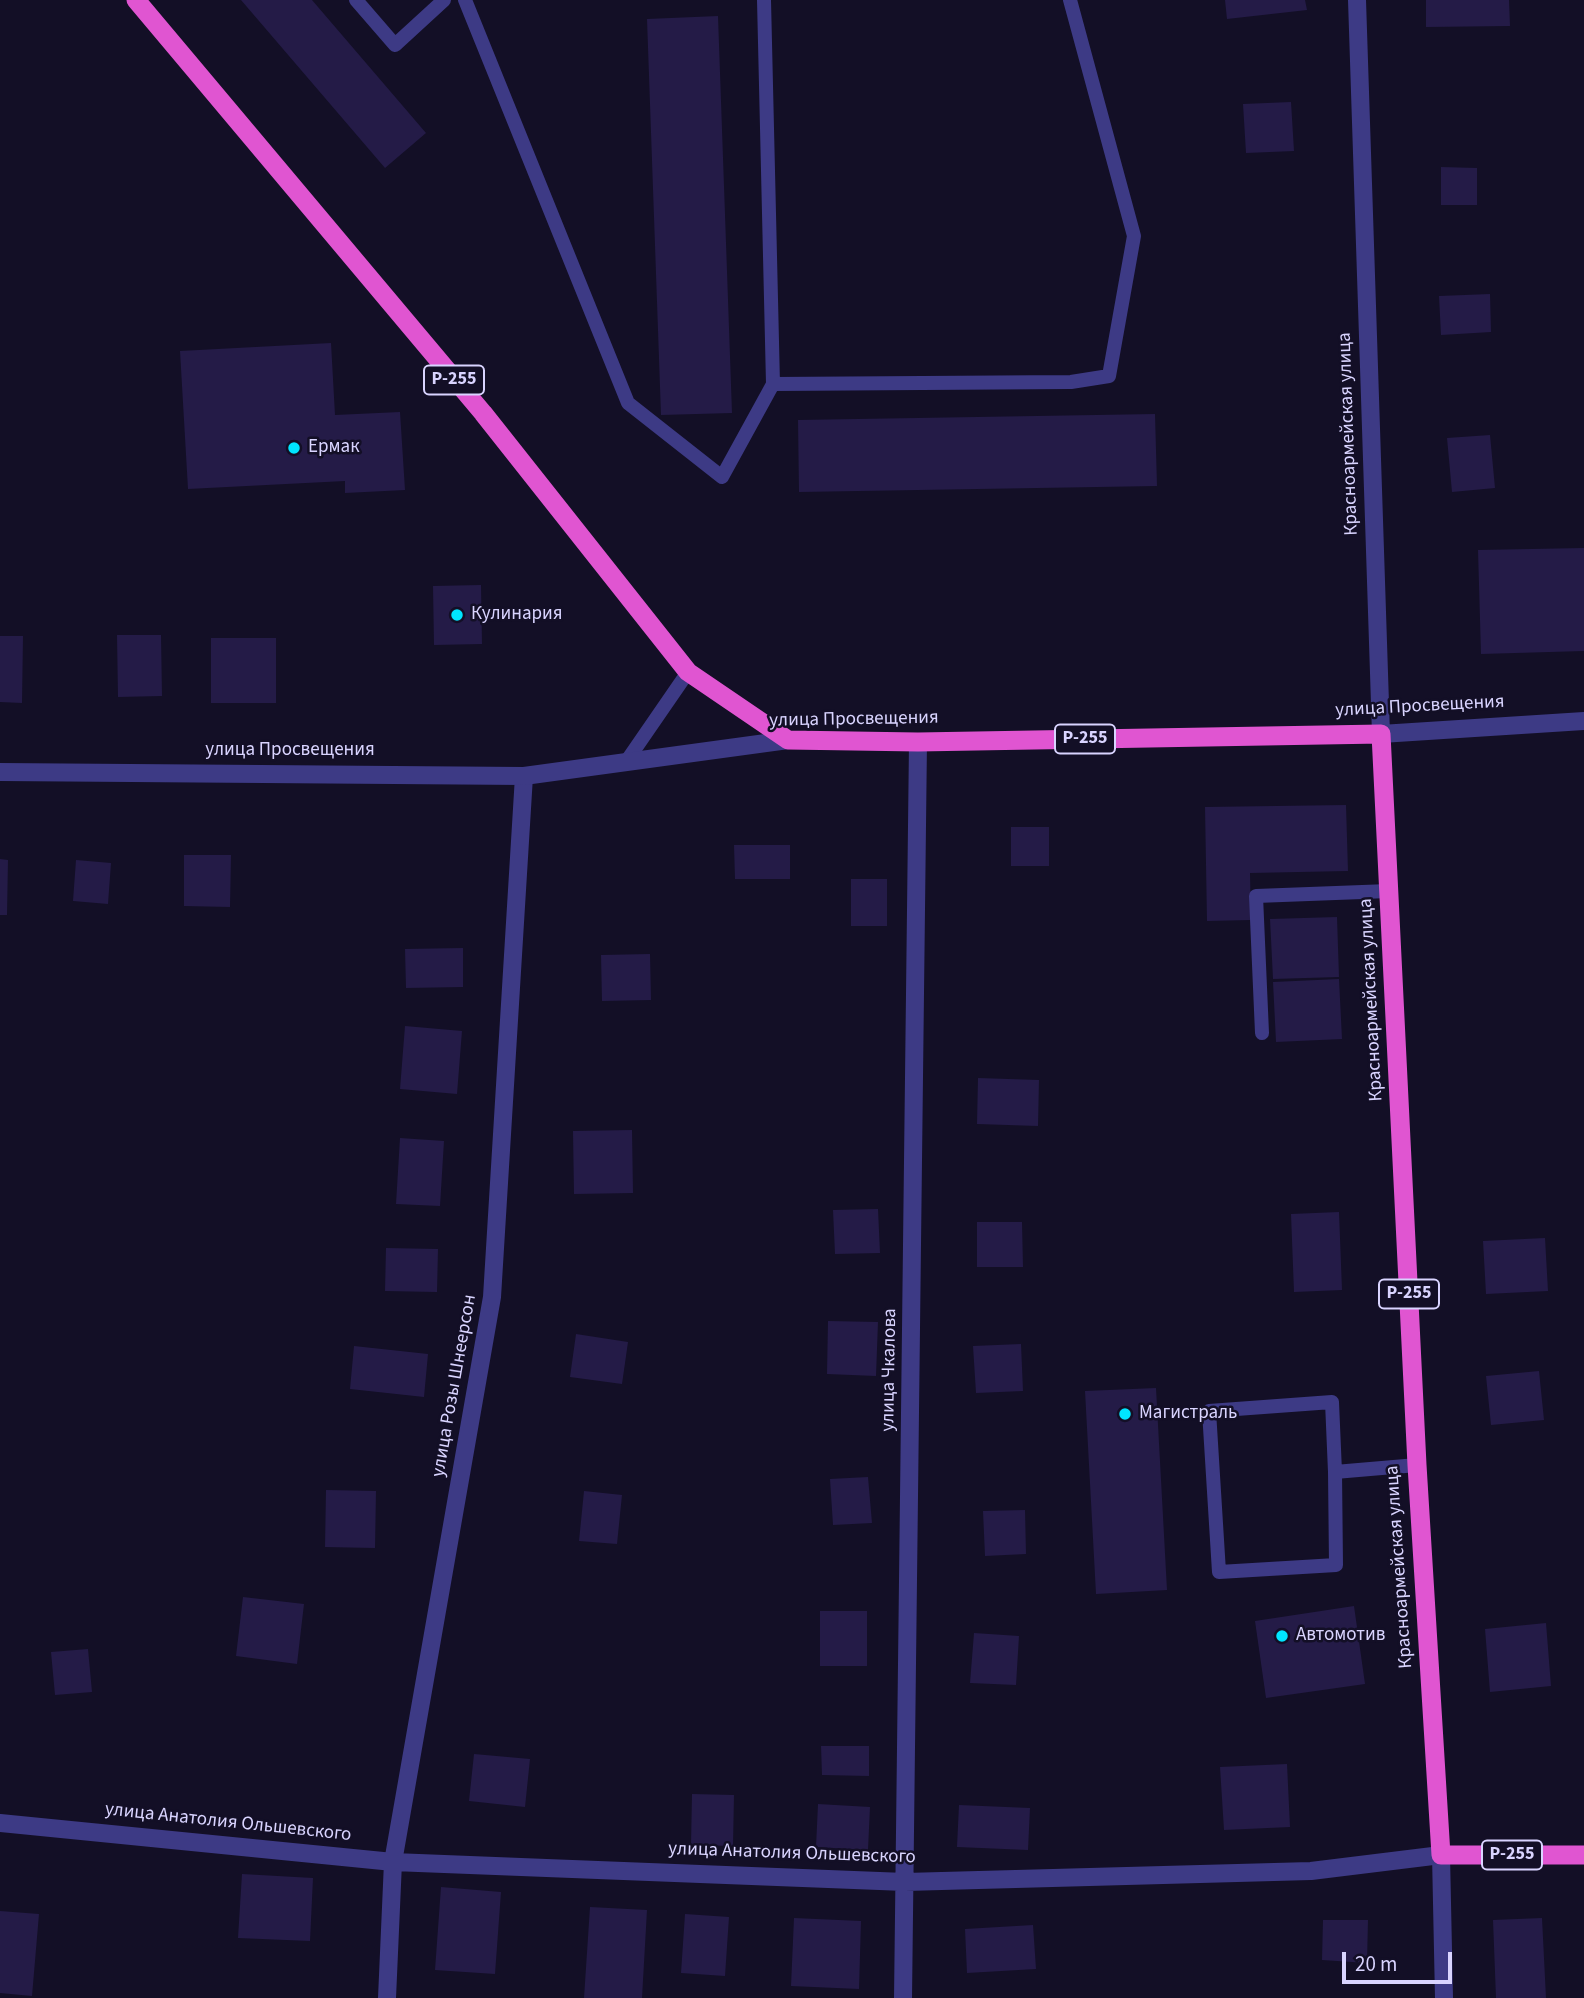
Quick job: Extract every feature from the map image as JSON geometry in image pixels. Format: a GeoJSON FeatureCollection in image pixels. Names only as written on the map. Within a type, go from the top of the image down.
{"type":"FeatureCollection","features":[{"type":"Feature","properties":{"kind":"highway","name":"Р-255"},"geometry":{"type":"LineString","coordinates":[[136,0],[483,413],[688,672],[788,740]]}},
{"type":"Feature","properties":{"kind":"highway","name":"улица Просвещения"},"geometry":{"type":"LineString","coordinates":[[788,740],[918,742],[1381,734]]}},
{"type":"Feature","properties":{"kind":"highway","name":"Красноармейская улица"},"geometry":{"type":"LineString","coordinates":[[1381,734],[1417,1465],[1441,1854]]}},
{"type":"Feature","properties":{"kind":"highway","name":"улица Анатолия Ольшевского"},"geometry":{"type":"LineString","coordinates":[[1441,1854],[1584,1855]]}},
{"type":"Feature","properties":{"kind":"street","name":"Красноармейская улица"},"geometry":{"type":"LineString","coordinates":[[1357,0],[1381,734]]}},
{"type":"Feature","properties":{"kind":"street","name":"улица Просвещения"},"geometry":{"type":"LineString","coordinates":[[1381,734],[1584,721]]}},
{"type":"Feature","properties":{"kind":"street","name":"улица Просвещения"},"geometry":{"type":"LineString","coordinates":[[0,772],[524,775],[788,740]]}},
{"type":"Feature","properties":{"kind":"street","name":"улица Чкалова"},"geometry":{"type":"LineString","coordinates":[[903,1998],[918,742]]}},
{"type":"Feature","properties":{"kind":"street","name":"улица Розы Шнеерсон"},"geometry":{"type":"LineString","coordinates":[[387,1998],[393,1862],[492,1297],[524,775]]}},
{"type":"Feature","properties":{"kind":"street","name":"улица Анатолия Ольшевского"},"geometry":{"type":"LineString","coordinates":[[0,1823],[393,1862],[905,1882],[1311,1871],[1441,1854]]}},
{"type":"Feature","properties":{"kind":"street","name":"Красноармейская улица"},"geometry":{"type":"LineString","coordinates":[[1441,1854],[1444,1998]]}},
{"type":"Feature","properties":{"kind":"lane"},"geometry":{"type":"LineString","coordinates":[[356,0],[395,45],[444,0]]}},
{"type":"Feature","properties":{"kind":"lane"},"geometry":{"type":"LineString","coordinates":[[465,0],[628,403],[722,477],[773,384],[764,0]]}},
{"type":"Feature","properties":{"kind":"lane"},"geometry":{"type":"LineString","coordinates":[[773,384],[1071,382],[1110,376],[1134,236],[1070,0]]}},
{"type":"Feature","properties":{"kind":"lane"},"geometry":{"type":"LineString","coordinates":[[626,762],[688,672]]}},
{"type":"Feature","properties":{"kind":"lane"},"geometry":{"type":"LineString","coordinates":[[1262,1032],[1256,896],[1389,891]]}},
{"type":"Feature","properties":{"kind":"lane"},"geometry":{"type":"LineString","coordinates":[[1332,1402],[1335,1472],[1336,1565],[1219,1572],[1209,1411],[1332,1402]]}},
{"type":"Feature","properties":{"kind":"lane"},"geometry":{"type":"LineString","coordinates":[[1335,1472],[1417,1465]]}},
{"type":"Feature","properties":{"kind":"building"},"geometry":{"type":"Polygon","coordinates":[[[241,0],[312,0],[426,133],[385,168],[241,0]]]}},
{"type":"Feature","properties":{"kind":"building"},"geometry":{"type":"Polygon","coordinates":[[[1225,0],[1305,0],[1307,10],[1227,19],[1225,0]]]}},
{"type":"Feature","properties":{"kind":"building"},"geometry":{"type":"Polygon","coordinates":[[[1426,0],[1509,0],[1510,26],[1426,27],[1426,0]]]}},
{"type":"Feature","properties":{"kind":"building"},"geometry":{"type":"Polygon","coordinates":[[[718,16],[732,413],[661,415],[647,19],[718,16]]]}},
{"type":"Feature","properties":{"kind":"building"},"geometry":{"type":"Polygon","coordinates":[[[1291,102],[1294,151],[1246,153],[1243,104],[1291,102]]]}},
{"type":"Feature","properties":{"kind":"building"},"geometry":{"type":"Polygon","coordinates":[[[1441,167],[1477,168],[1477,205],[1441,205],[1441,167]]]}},
{"type":"Feature","properties":{"kind":"building"},"geometry":{"type":"Polygon","coordinates":[[[1490,294],[1491,332],[1441,335],[1439,296],[1490,294]]]}},
{"type":"Feature","properties":{"kind":"building","name":"Ермак"},"geometry":{"type":"Polygon","coordinates":[[[331,343],[335,415],[400,412],[405,490],[345,493],[345,481],[188,489],[180,351],[331,343]]]}},
{"type":"Feature","properties":{"kind":"building"},"geometry":{"type":"Polygon","coordinates":[[[1155,414],[1157,486],[799,492],[798,420],[1155,414]]]}},
{"type":"Feature","properties":{"kind":"building"},"geometry":{"type":"Polygon","coordinates":[[[1490,435],[1495,488],[1452,492],[1447,438],[1490,435]]]}},
{"type":"Feature","properties":{"kind":"building"},"geometry":{"type":"Polygon","coordinates":[[[1584,548],[1584,651],[1481,654],[1478,550],[1584,548]]]}},
{"type":"Feature","properties":{"kind":"building","name":"Кулинария"},"geometry":{"type":"Polygon","coordinates":[[[481,585],[482,644],[434,645],[433,586],[481,585]]]}},
{"type":"Feature","properties":{"kind":"building"},"geometry":{"type":"Polygon","coordinates":[[[117,635],[161,635],[162,696],[118,697],[117,635]]]}},
{"type":"Feature","properties":{"kind":"building"},"geometry":{"type":"Polygon","coordinates":[[[0,636],[23,636],[22,703],[0,702],[0,636]]]}},
{"type":"Feature","properties":{"kind":"building"},"geometry":{"type":"Polygon","coordinates":[[[211,638],[276,638],[276,703],[211,703],[211,638]]]}},
{"type":"Feature","properties":{"kind":"building"},"geometry":{"type":"Polygon","coordinates":[[[1346,805],[1348,871],[1250,873],[1251,920],[1207,921],[1205,807],[1346,805]]]}},
{"type":"Feature","properties":{"kind":"building"},"geometry":{"type":"Polygon","coordinates":[[[1011,827],[1049,827],[1049,866],[1011,866],[1011,827]]]}},
{"type":"Feature","properties":{"kind":"building"},"geometry":{"type":"Polygon","coordinates":[[[734,845],[790,845],[790,879],[735,879],[734,845]]]}},
{"type":"Feature","properties":{"kind":"building"},"geometry":{"type":"Polygon","coordinates":[[[184,855],[231,855],[230,907],[184,906],[184,855]]]}},
{"type":"Feature","properties":{"kind":"building"},"geometry":{"type":"Polygon","coordinates":[[[0,859],[8,860],[7,915],[0,915],[0,859]]]}},
{"type":"Feature","properties":{"kind":"building"},"geometry":{"type":"Polygon","coordinates":[[[76,860],[111,863],[108,904],[73,901],[76,860]]]}},
{"type":"Feature","properties":{"kind":"building"},"geometry":{"type":"Polygon","coordinates":[[[851,879],[887,879],[887,926],[851,926],[851,879]]]}},
{"type":"Feature","properties":{"kind":"building"},"geometry":{"type":"Polygon","coordinates":[[[1337,917],[1339,977],[1273,979],[1270,919],[1337,917]]]}},
{"type":"Feature","properties":{"kind":"building"},"geometry":{"type":"Polygon","coordinates":[[[463,948],[463,987],[406,988],[405,949],[463,948]]]}},
{"type":"Feature","properties":{"kind":"building"},"geometry":{"type":"Polygon","coordinates":[[[650,954],[651,1000],[602,1001],[601,955],[650,954]]]}},
{"type":"Feature","properties":{"kind":"building"},"geometry":{"type":"Polygon","coordinates":[[[1339,979],[1342,1039],[1276,1042],[1273,982],[1339,979]]]}},
{"type":"Feature","properties":{"kind":"building"},"geometry":{"type":"Polygon","coordinates":[[[405,1026],[462,1031],[457,1094],[400,1089],[405,1026]]]}},
{"type":"Feature","properties":{"kind":"building"},"geometry":{"type":"Polygon","coordinates":[[[978,1078],[1039,1080],[1038,1126],[977,1124],[978,1078]]]}},
{"type":"Feature","properties":{"kind":"building"},"geometry":{"type":"Polygon","coordinates":[[[632,1130],[633,1193],[574,1194],[573,1131],[632,1130]]]}},
{"type":"Feature","properties":{"kind":"building"},"geometry":{"type":"Polygon","coordinates":[[[400,1138],[444,1141],[440,1206],[396,1204],[400,1138]]]}},
{"type":"Feature","properties":{"kind":"building"},"geometry":{"type":"Polygon","coordinates":[[[878,1209],[880,1253],[835,1254],[833,1210],[878,1209]]]}},
{"type":"Feature","properties":{"kind":"building"},"geometry":{"type":"Polygon","coordinates":[[[1339,1212],[1342,1290],[1294,1292],[1291,1214],[1339,1212]]]}},
{"type":"Feature","properties":{"kind":"building"},"geometry":{"type":"Polygon","coordinates":[[[977,1222],[1022,1222],[1023,1267],[977,1267],[977,1222]]]}},
{"type":"Feature","properties":{"kind":"building"},"geometry":{"type":"Polygon","coordinates":[[[1545,1238],[1548,1291],[1486,1294],[1483,1241],[1545,1238]]]}},
{"type":"Feature","properties":{"kind":"building"},"geometry":{"type":"Polygon","coordinates":[[[386,1248],[438,1249],[437,1292],[385,1291],[386,1248]]]}},
{"type":"Feature","properties":{"kind":"building"},"geometry":{"type":"Polygon","coordinates":[[[828,1321],[878,1322],[876,1376],[827,1374],[828,1321]]]}},
{"type":"Feature","properties":{"kind":"building"},"geometry":{"type":"Polygon","coordinates":[[[576,1334],[628,1342],[622,1384],[570,1377],[576,1334]]]}},
{"type":"Feature","properties":{"kind":"building"},"geometry":{"type":"Polygon","coordinates":[[[1021,1344],[1023,1391],[976,1393],[973,1346],[1021,1344]]]}},
{"type":"Feature","properties":{"kind":"building"},"geometry":{"type":"Polygon","coordinates":[[[354,1346],[428,1354],[424,1397],[350,1389],[354,1346]]]}},
{"type":"Feature","properties":{"kind":"building"},"geometry":{"type":"Polygon","coordinates":[[[1539,1371],[1544,1420],[1491,1425],[1486,1376],[1539,1371]]]}},
{"type":"Feature","properties":{"kind":"building","name":"Магистраль"},"geometry":{"type":"Polygon","coordinates":[[[1156,1388],[1167,1590],[1096,1594],[1085,1391],[1156,1388]]]}},
{"type":"Feature","properties":{"kind":"building"},"geometry":{"type":"Polygon","coordinates":[[[868,1477],[872,1523],[833,1525],[830,1479],[868,1477]]]}},
{"type":"Feature","properties":{"kind":"building"},"geometry":{"type":"Polygon","coordinates":[[[326,1490],[376,1491],[375,1548],[325,1547],[326,1490]]]}},
{"type":"Feature","properties":{"kind":"building"},"geometry":{"type":"Polygon","coordinates":[[[584,1491],[622,1495],[617,1544],[579,1541],[584,1491]]]}},
{"type":"Feature","properties":{"kind":"building"},"geometry":{"type":"Polygon","coordinates":[[[1025,1510],[1026,1554],[985,1556],[983,1511],[1025,1510]]]}},
{"type":"Feature","properties":{"kind":"building"},"geometry":{"type":"Polygon","coordinates":[[[243,1597],[304,1604],[297,1664],[236,1656],[243,1597]]]}},
{"type":"Feature","properties":{"kind":"building"},"geometry":{"type":"Polygon","coordinates":[[[1354,1606],[1365,1684],[1266,1698],[1255,1621],[1354,1606]]]}},
{"type":"Feature","properties":{"kind":"building"},"geometry":{"type":"Polygon","coordinates":[[[820,1611],[867,1611],[867,1666],[820,1666],[820,1611]]]}},
{"type":"Feature","properties":{"kind":"building"},"geometry":{"type":"Polygon","coordinates":[[[1546,1623],[1551,1686],[1490,1692],[1485,1629],[1546,1623]]]}},
{"type":"Feature","properties":{"kind":"building"},"geometry":{"type":"Polygon","coordinates":[[[974,1633],[1019,1636],[1016,1685],[970,1683],[974,1633]]]}},
{"type":"Feature","properties":{"kind":"building"},"geometry":{"type":"Polygon","coordinates":[[[88,1649],[92,1692],[55,1695],[51,1652],[88,1649]]]}},
{"type":"Feature","properties":{"kind":"building"},"geometry":{"type":"Polygon","coordinates":[[[821,1746],[869,1746],[869,1776],[822,1775],[821,1746]]]}},
{"type":"Feature","properties":{"kind":"building"},"geometry":{"type":"Polygon","coordinates":[[[474,1754],[530,1759],[525,1807],[469,1801],[474,1754]]]}},
{"type":"Feature","properties":{"kind":"building"},"geometry":{"type":"Polygon","coordinates":[[[1287,1764],[1290,1827],[1224,1830],[1220,1767],[1287,1764]]]}},
{"type":"Feature","properties":{"kind":"building"},"geometry":{"type":"Polygon","coordinates":[[[692,1794],[734,1795],[733,1846],[691,1845],[692,1794]]]}},
{"type":"Feature","properties":{"kind":"building"},"geometry":{"type":"Polygon","coordinates":[[[818,1804],[870,1807],[868,1850],[816,1847],[818,1804]]]}},
{"type":"Feature","properties":{"kind":"building"},"geometry":{"type":"Polygon","coordinates":[[[959,1805],[1030,1808],[1028,1850],[957,1847],[959,1805]]]}},
{"type":"Feature","properties":{"kind":"building"},"geometry":{"type":"Polygon","coordinates":[[[242,1874],[313,1878],[310,1941],[238,1938],[242,1874]]]}},
{"type":"Feature","properties":{"kind":"building"},"geometry":{"type":"Polygon","coordinates":[[[441,1887],[501,1892],[495,1974],[435,1970],[441,1887]]]}},
{"type":"Feature","properties":{"kind":"building"},"geometry":{"type":"Polygon","coordinates":[[[590,1907],[647,1910],[642,1998],[584,1998],[590,1907]]]}},
{"type":"Feature","properties":{"kind":"building"},"geometry":{"type":"Polygon","coordinates":[[[0,1911],[39,1914],[32,1996],[0,1993],[0,1911]]]}},
{"type":"Feature","properties":{"kind":"building"},"geometry":{"type":"Polygon","coordinates":[[[685,1914],[729,1917],[725,1976],[681,1973],[685,1914]]]}},
{"type":"Feature","properties":{"kind":"building"},"geometry":{"type":"Polygon","coordinates":[[[794,1918],[861,1921],[859,1989],[791,1986],[794,1918]]]}},
{"type":"Feature","properties":{"kind":"building"},"geometry":{"type":"Polygon","coordinates":[[[1542,1918],[1546,1998],[1496,1998],[1493,1920],[1542,1918]]]}},
{"type":"Feature","properties":{"kind":"building"},"geometry":{"type":"Polygon","coordinates":[[[1323,1920],[1368,1920],[1367,1963],[1322,1960],[1323,1920]]]}},
{"type":"Feature","properties":{"kind":"building"},"geometry":{"type":"Polygon","coordinates":[[[1033,1925],[1036,1969],[967,1973],[965,1929],[1033,1925]]]}},
{"type":"Feature","properties":{"kind":"place","name":"Ермак"},"geometry":{"type":"Point","coordinates":[294,448]}},
{"type":"Feature","properties":{"kind":"place","name":"Кулинария"},"geometry":{"type":"Point","coordinates":[457,615]}},
{"type":"Feature","properties":{"kind":"place","name":"Магистраль"},"geometry":{"type":"Point","coordinates":[1125,1414]}},
{"type":"Feature","properties":{"kind":"place","name":"Автомотив"},"geometry":{"type":"Point","coordinates":[1282,1636]}}]}
